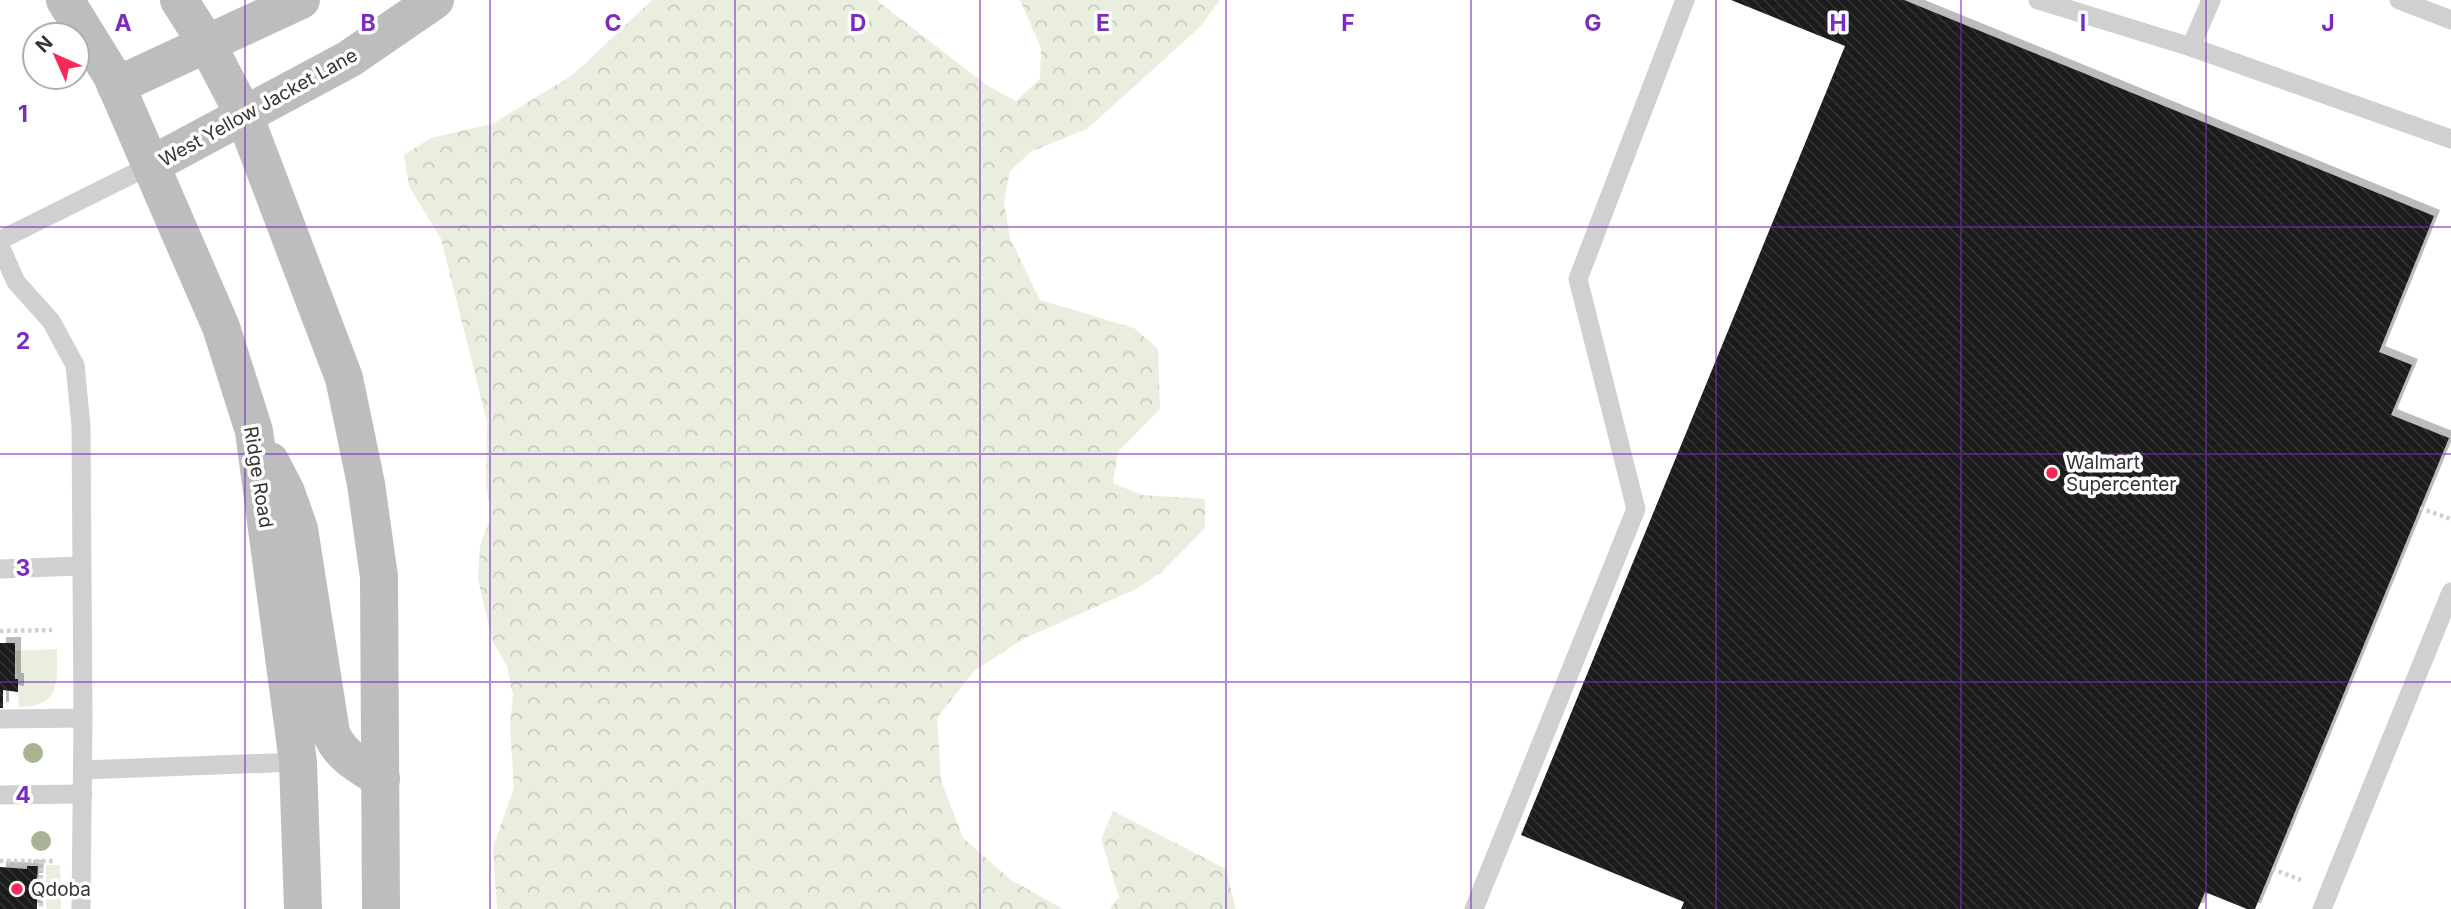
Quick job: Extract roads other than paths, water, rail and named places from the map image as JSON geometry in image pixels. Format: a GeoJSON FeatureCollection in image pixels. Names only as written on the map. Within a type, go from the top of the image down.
{"type":"FeatureCollection","features":[{"type":"Feature","properties":{"kind":"main road","name":"Ridge Road"},"geometry":{"type":"LineString","coordinates":[[65,0],[108,65],[221,327],[254,431],[298,762],[303,909]]}},
{"type":"Feature","properties":{"kind":"main road"},"geometry":{"type":"LineString","coordinates":[[178,0],[207,44],[244,115],[344,378],[379,577],[381,909]]}},
{"type":"Feature","properties":{"kind":"main road"},"geometry":{"type":"LineString","coordinates":[[116,86],[301,0]]}},
{"type":"Feature","properties":{"kind":"main road","name":"West Yellow Jacket Lane"},"geometry":{"type":"LineString","coordinates":[[151,165],[349,59],[435,0]]}},
{"type":"Feature","properties":{"kind":"main road"},"geometry":{"type":"LineString","coordinates":[[254,431],[286,492],[299,529],[331,733],[336,745],[349,758],[381,779]]}},
{"type":"Feature","properties":{"kind":"lane"},"geometry":{"type":"LineString","coordinates":[[1474,909],[1636,509],[1578,279],[1685,0]]}},
{"type":"Feature","properties":{"kind":"lane"},"geometry":{"type":"LineString","coordinates":[[2038,0],[2191,47],[2451,139]]}},
{"type":"Feature","properties":{"kind":"lane"},"geometry":{"type":"LineString","coordinates":[[2191,47],[2211,0]]}},
{"type":"Feature","properties":{"kind":"lane"},"geometry":{"type":"LineString","coordinates":[[2399,0],[2451,20]]}},
{"type":"Feature","properties":{"kind":"lane"},"geometry":{"type":"LineString","coordinates":[[0,240],[151,165]]}},
{"type":"Feature","properties":{"kind":"lane"},"geometry":{"type":"LineString","coordinates":[[0,246],[16,282],[51,321],[75,365],[81,426],[81,909]]}},
{"type":"Feature","properties":{"kind":"lane"},"geometry":{"type":"LineString","coordinates":[[0,569],[80,566]]}},
{"type":"Feature","properties":{"kind":"lane"},"geometry":{"type":"LineString","coordinates":[[2322,909],[2451,592]]}},
{"type":"Feature","properties":{"kind":"lane"},"geometry":{"type":"LineString","coordinates":[[0,719],[83,718]]}},
{"type":"Feature","properties":{"kind":"lane"},"geometry":{"type":"LineString","coordinates":[[83,770],[298,762]]}},
{"type":"Feature","properties":{"kind":"lane"},"geometry":{"type":"LineString","coordinates":[[0,795],[83,794]]}},
{"type":"Feature","properties":{"kind":"place","name":"Walmart Supercenter"},"geometry":{"type":"Point","coordinates":[2052,473]}},
{"type":"Feature","properties":{"kind":"place","name":"Qdoba"},"geometry":{"type":"Point","coordinates":[17,889]}}]}
